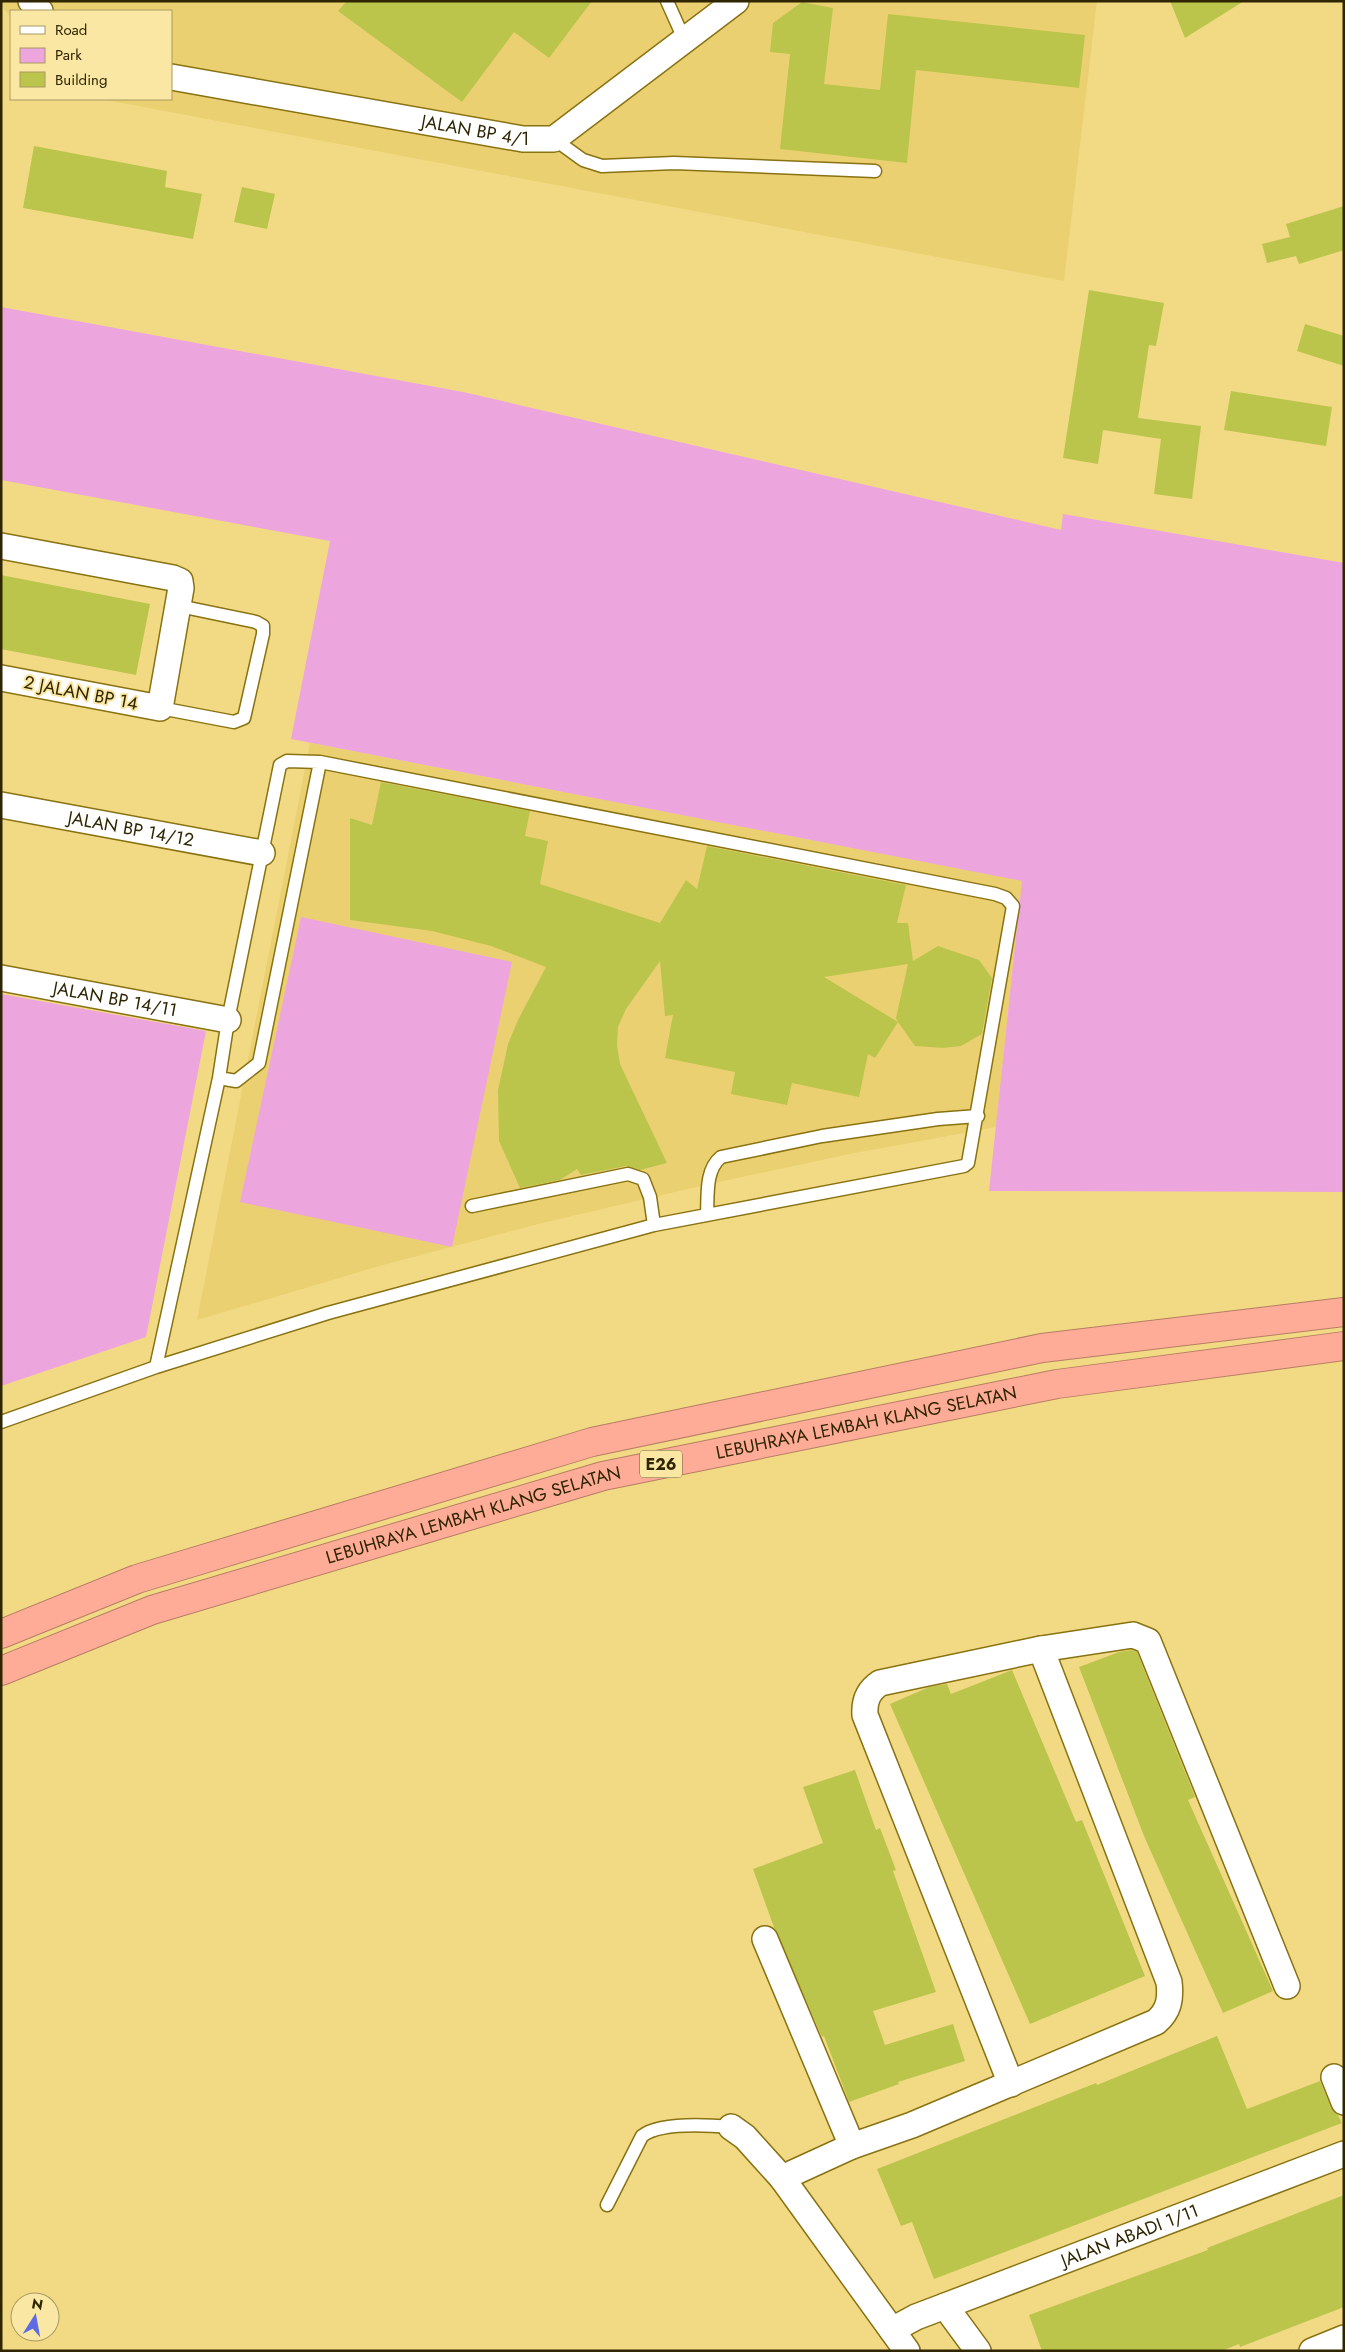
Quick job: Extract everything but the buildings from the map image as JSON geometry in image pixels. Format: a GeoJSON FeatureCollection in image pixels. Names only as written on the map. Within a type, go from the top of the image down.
{"type":"FeatureCollection","features":[{"type":"Feature","properties":{"kind":"highway","name":"LEBUHRAYA LEMBAH KLANG SELATAN"},"geometry":{"type":"LineString","coordinates":[[1,1634],[136,1579],[592,1442],[1042,1348],[1344,1312]]}},
{"type":"Feature","properties":{"kind":"highway","name":"LEBUHRAYA LEMBAH KLANG SELATAN"},"geometry":{"type":"LineString","coordinates":[[1,1671],[152,1610],[602,1476],[1057,1384],[1344,1346]]}},
{"type":"Feature","properties":{"kind":"street","name":"JALAN BP 4/1"},"geometry":{"type":"LineString","coordinates":[[172,77],[523,139],[554,139],[736,1]]}},
{"type":"Feature","properties":{"kind":"street"},"geometry":{"type":"LineString","coordinates":[[1,546],[173,578],[180,581],[182,588],[160,708]]}},
{"type":"Feature","properties":{"kind":"street","name":"2 JALAN BP 14"},"geometry":{"type":"LineString","coordinates":[[1,678],[160,708]]}},
{"type":"Feature","properties":{"kind":"street","name":"JALAN BP 14/12"},"geometry":{"type":"LineString","coordinates":[[1,804],[262,853]]}},
{"type":"Feature","properties":{"kind":"street","name":"JALAN BP 14/11"},"geometry":{"type":"LineString","coordinates":[[1,978],[228,1020]]}},
{"type":"Feature","properties":{"kind":"street"},"geometry":{"type":"LineString","coordinates":[[1011,2084],[865,1715],[864,1706],[872,1689],[880,1683],[1041,1649],[1133,1635],[1148,1641],[1287,1986]]}},
{"type":"Feature","properties":{"kind":"street"},"geometry":{"type":"LineString","coordinates":[[782,2178],[852,2146],[912,2125],[1011,2084],[1156,2022],[1164,2015],[1169,2004],[1169,1982],[1041,1649]]}},
{"type":"Feature","properties":{"kind":"street"},"geometry":{"type":"LineString","coordinates":[[765,1939],[852,2146]]}},
{"type":"Feature","properties":{"kind":"street"},"geometry":{"type":"LineString","coordinates":[[1334,2077],[1344,2102]]}},
{"type":"Feature","properties":{"kind":"street"},"geometry":{"type":"LineString","coordinates":[[731,2127],[745,2136],[782,2178],[907,2351]]}},
{"type":"Feature","properties":{"kind":"street","name":"JALAN ABADI 1/11"},"geometry":{"type":"LineString","coordinates":[[892,2330],[916,2317],[1344,2154]]}},
{"type":"Feature","properties":{"kind":"street"},"geometry":{"type":"LineString","coordinates":[[945,2306],[978,2351]]}},
{"type":"Feature","properties":{"kind":"street"},"geometry":{"type":"LineString","coordinates":[[1312,2351],[1344,2338]]}},
{"type":"Feature","properties":{"kind":"lane"},"geometry":{"type":"LineString","coordinates":[[667,1],[684,39]]}},
{"type":"Feature","properties":{"kind":"lane"},"geometry":{"type":"LineString","coordinates":[[554,139],[583,160],[602,166],[674,163],[875,171]]}},
{"type":"Feature","properties":{"kind":"lane"},"geometry":{"type":"LineString","coordinates":[[160,708],[234,722],[244,718],[263,634],[263,626],[256,622],[179,606]]}},
{"type":"Feature","properties":{"kind":"lane"},"geometry":{"type":"LineString","coordinates":[[1,1422],[156,1367],[328,1313],[654,1225],[964,1166],[968,1163],[978,1116],[1013,906],[1006,898],[320,762],[287,761],[280,765],[228,1020],[219,1078],[156,1367]]}},
{"type":"Feature","properties":{"kind":"lane"},"geometry":{"type":"LineString","coordinates":[[219,1078],[236,1081],[259,1063],[320,762]]}},
{"type":"Feature","properties":{"kind":"lane"},"geometry":{"type":"LineString","coordinates":[[707,1214],[709,1184],[713,1164],[721,1157],[822,1136],[938,1119],[978,1116]]}},
{"type":"Feature","properties":{"kind":"lane"},"geometry":{"type":"LineString","coordinates":[[472,1206],[628,1174],[643,1180],[650,1197],[654,1225]]}},
{"type":"Feature","properties":{"kind":"lane"},"geometry":{"type":"LineString","coordinates":[[607,2205],[642,2136],[650,2130],[705,2125],[731,2127]]}},
{"type":"Feature","properties":{"kind":"shaded area"},"geometry":{"type":"Polygon","coordinates":[[[1,1],[1097,1],[1064,281],[106,100],[172,100],[172,10],[10,10],[10,16],[1,5],[1,1]]]}},
{"type":"Feature","properties":{"kind":"shaded area"},"geometry":{"type":"Polygon","coordinates":[[[310,743],[1023,881],[996,1127],[850,1154],[709,1184],[538,1224],[383,1265],[197,1320],[310,743]]]}},
{"type":"Feature","properties":{"kind":"green space"},"geometry":{"type":"Polygon","coordinates":[[[1,307],[463,392],[1061,530],[1063,514],[1344,563],[1344,1192],[989,1191],[1022,881],[291,739],[330,541],[1,480],[1,307]]]}},
{"type":"Feature","properties":{"kind":"green space"},"geometry":{"type":"Polygon","coordinates":[[[301,917],[512,962],[452,1247],[240,1202],[301,917]]]}},
{"type":"Feature","properties":{"kind":"green space"},"geometry":{"type":"Polygon","coordinates":[[[1,994],[206,1031],[146,1337],[1,1386],[1,994]]]}}]}
